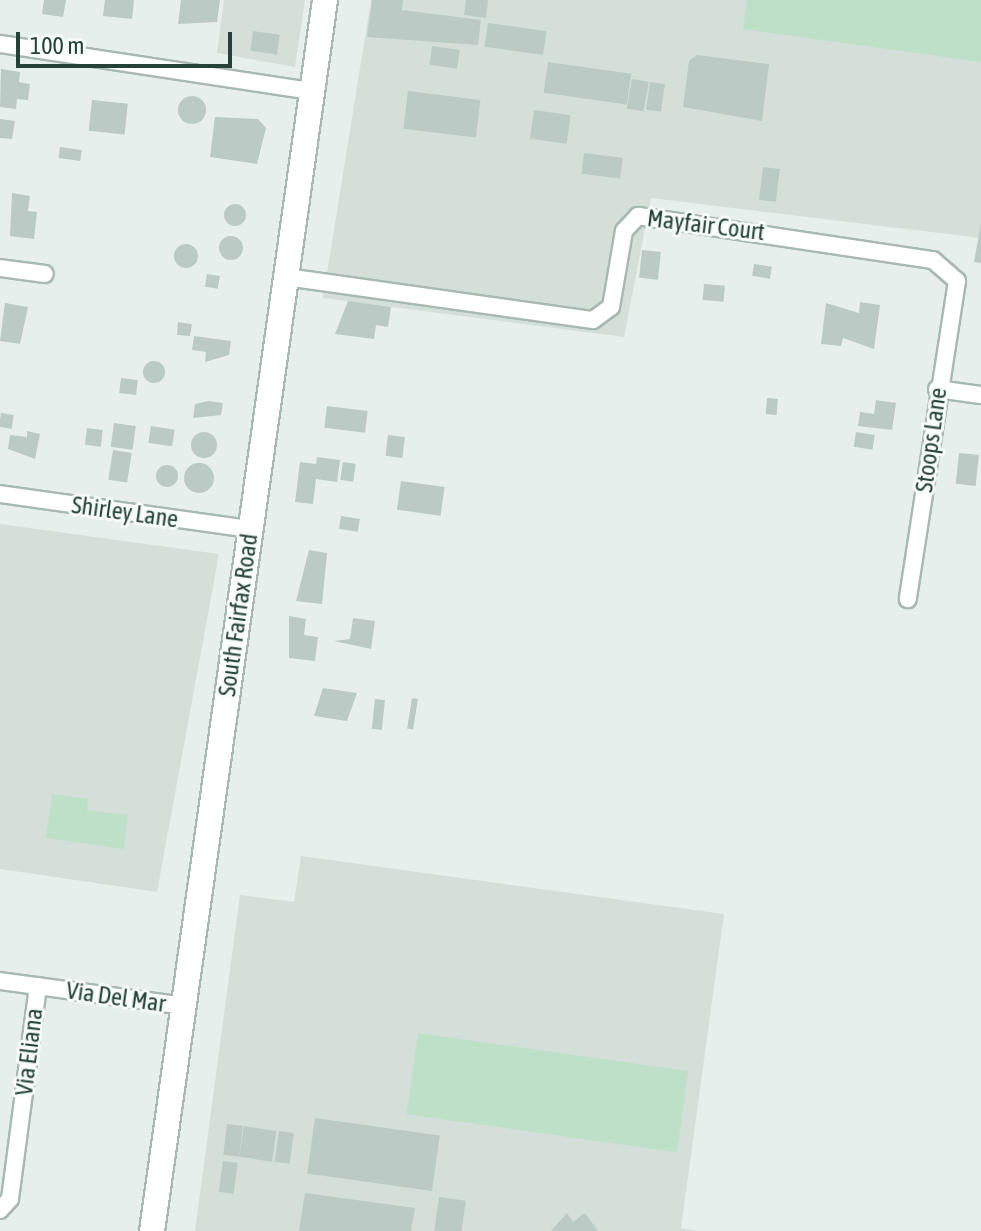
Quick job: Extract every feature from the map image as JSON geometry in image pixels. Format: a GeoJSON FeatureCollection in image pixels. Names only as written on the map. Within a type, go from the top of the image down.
{"type":"FeatureCollection","features":[{"type":"Feature","properties":{"kind":"street","name":"South Fairfax Road"},"geometry":{"type":"LineString","coordinates":[[152,1231],[325,0]]}},
{"type":"Feature","properties":{"kind":"street"},"geometry":{"type":"LineString","coordinates":[[0,44],[310,91]]}},
{"type":"Feature","properties":{"kind":"street","name":"Mayfair Court"},"geometry":{"type":"LineString","coordinates":[[286,277],[593,320],[611,307],[624,231],[638,216],[918,255],[957,281]]}},
{"type":"Feature","properties":{"kind":"street"},"geometry":{"type":"LineString","coordinates":[[0,268],[45,274]]}},
{"type":"Feature","properties":{"kind":"street","name":"Stoops Lane"},"geometry":{"type":"LineString","coordinates":[[908,599],[937,389],[957,281]]}},
{"type":"Feature","properties":{"kind":"street"},"geometry":{"type":"LineString","coordinates":[[937,389],[981,395]]}},
{"type":"Feature","properties":{"kind":"street","name":"Shirley Lane"},"geometry":{"type":"LineString","coordinates":[[0,494],[250,529]]}},
{"type":"Feature","properties":{"kind":"street","name":"Via Del Mar"},"geometry":{"type":"LineString","coordinates":[[0,981],[184,1006]]}},
{"type":"Feature","properties":{"kind":"street","name":"Via Eliana"},"geometry":{"type":"LineString","coordinates":[[0,1210],[10,1199],[38,986]]}},
{"type":"Feature","properties":{"kind":"shaded area"},"geometry":{"type":"Polygon","coordinates":[[[224,0],[305,0],[295,67],[217,53],[224,0]]]}},
{"type":"Feature","properties":{"kind":"shaded area"},"geometry":{"type":"Polygon","coordinates":[[[371,0],[981,0],[981,238],[651,198],[624,337],[323,298],[371,0]]]}},
{"type":"Feature","properties":{"kind":"shaded area"},"geometry":{"type":"Polygon","coordinates":[[[0,524],[219,554],[157,892],[0,869],[0,524]]]}},
{"type":"Feature","properties":{"kind":"shaded area"},"geometry":{"type":"Polygon","coordinates":[[[301,856],[724,914],[681,1228],[697,1231],[195,1231],[240,895],[294,902],[301,856]]]}},
{"type":"Feature","properties":{"kind":"green space"},"geometry":{"type":"Polygon","coordinates":[[[747,0],[981,0],[981,62],[743,29],[747,0]]]}},
{"type":"Feature","properties":{"kind":"green space"},"geometry":{"type":"Polygon","coordinates":[[[52,794],[88,799],[87,810],[128,815],[124,849],[46,838],[52,794]]]}},
{"type":"Feature","properties":{"kind":"green space"},"geometry":{"type":"Polygon","coordinates":[[[418,1033],[688,1071],[677,1152],[407,1114],[418,1033]]]}},
{"type":"Feature","properties":{"kind":"building"},"geometry":{"type":"Polygon","coordinates":[[[44,0],[66,0],[63,17],[42,14],[44,0]]]}},
{"type":"Feature","properties":{"kind":"building"},"geometry":{"type":"Polygon","coordinates":[[[105,0],[134,0],[132,19],[103,16],[105,0]]]}},
{"type":"Feature","properties":{"kind":"building"},"geometry":{"type":"Polygon","coordinates":[[[181,0],[220,0],[217,22],[178,24],[181,0]]]}},
{"type":"Feature","properties":{"kind":"building"},"geometry":{"type":"Polygon","coordinates":[[[372,0],[403,0],[402,10],[481,20],[478,45],[367,37],[372,0]]]}},
{"type":"Feature","properties":{"kind":"building"},"geometry":{"type":"Polygon","coordinates":[[[466,0],[488,0],[486,18],[464,15],[466,0]]]}},
{"type":"Feature","properties":{"kind":"building"},"geometry":{"type":"Polygon","coordinates":[[[488,23],[546,31],[543,55],[485,47],[488,23]]]}},
{"type":"Feature","properties":{"kind":"building"},"geometry":{"type":"Polygon","coordinates":[[[253,31],[280,35],[277,55],[250,51],[253,31]]]}},
{"type":"Feature","properties":{"kind":"building"},"geometry":{"type":"Polygon","coordinates":[[[432,46],[460,50],[457,69],[429,65],[432,46]]]}},
{"type":"Feature","properties":{"kind":"building"},"geometry":{"type":"Polygon","coordinates":[[[697,55],[769,64],[762,121],[683,107],[689,61],[697,55]]]}},
{"type":"Feature","properties":{"kind":"building"},"geometry":{"type":"Polygon","coordinates":[[[548,62],[631,74],[627,104],[544,93],[548,62]]]}},
{"type":"Feature","properties":{"kind":"building"},"geometry":{"type":"Polygon","coordinates":[[[1,69],[20,72],[19,82],[30,84],[28,100],[17,99],[16,109],[0,107],[1,69]]]}},
{"type":"Feature","properties":{"kind":"building"},"geometry":{"type":"Polygon","coordinates":[[[632,79],[649,82],[644,111],[627,109],[632,79]]]}},
{"type":"Feature","properties":{"kind":"building"},"geometry":{"type":"Polygon","coordinates":[[[650,82],[665,84],[661,112],[646,110],[650,82]]]}},
{"type":"Feature","properties":{"kind":"building"},"geometry":{"type":"Polygon","coordinates":[[[408,91],[480,100],[476,138],[403,129],[408,91]]]}},
{"type":"Feature","properties":{"kind":"building"},"geometry":{"type":"Polygon","coordinates":[[[192,96],[202,100],[206,110],[202,120],[192,124],[182,120],[178,110],[182,100],[192,96]]]}},
{"type":"Feature","properties":{"kind":"building"},"geometry":{"type":"Polygon","coordinates":[[[92,100],[128,104],[125,135],[89,131],[92,100]]]}},
{"type":"Feature","properties":{"kind":"building"},"geometry":{"type":"Polygon","coordinates":[[[534,110],[571,115],[567,144],[530,139],[534,110]]]}},
{"type":"Feature","properties":{"kind":"building"},"geometry":{"type":"Polygon","coordinates":[[[215,117],[258,119],[266,128],[257,164],[210,157],[215,117]]]}},
{"type":"Feature","properties":{"kind":"building"},"geometry":{"type":"Polygon","coordinates":[[[0,119],[15,121],[12,139],[0,138],[0,119]]]}},
{"type":"Feature","properties":{"kind":"building"},"geometry":{"type":"Polygon","coordinates":[[[60,147],[82,150],[80,161],[58,158],[60,147]]]}},
{"type":"Feature","properties":{"kind":"building"},"geometry":{"type":"Polygon","coordinates":[[[584,153],[623,158],[620,179],[581,174],[584,153]]]}},
{"type":"Feature","properties":{"kind":"building"},"geometry":{"type":"Polygon","coordinates":[[[763,167],[780,169],[776,202],[759,200],[763,167]]]}},
{"type":"Feature","properties":{"kind":"building"},"geometry":{"type":"Polygon","coordinates":[[[12,193],[30,196],[28,211],[37,212],[34,239],[10,236],[12,193]]]}},
{"type":"Feature","properties":{"kind":"building"},"geometry":{"type":"Polygon","coordinates":[[[235,204],[246,215],[235,226],[224,215],[235,204]]]}},
{"type":"Feature","properties":{"kind":"building"},"geometry":{"type":"Polygon","coordinates":[[[981,224],[981,263],[974,262],[981,224]]]}},
{"type":"Feature","properties":{"kind":"building"},"geometry":{"type":"Polygon","coordinates":[[[226,236],[236,236],[243,243],[243,253],[236,260],[226,260],[219,253],[219,243],[226,236]]]}},
{"type":"Feature","properties":{"kind":"building"},"geometry":{"type":"Polygon","coordinates":[[[186,244],[197,251],[198,256],[191,267],[186,268],[175,261],[174,256],[181,245],[186,244]]]}},
{"type":"Feature","properties":{"kind":"building"},"geometry":{"type":"Polygon","coordinates":[[[642,250],[661,252],[658,280],[639,278],[642,250]]]}},
{"type":"Feature","properties":{"kind":"building"},"geometry":{"type":"Polygon","coordinates":[[[754,264],[772,267],[770,279],[752,276],[754,264]]]}},
{"type":"Feature","properties":{"kind":"building"},"geometry":{"type":"Polygon","coordinates":[[[207,274],[220,276],[218,289],[205,287],[207,274]]]}},
{"type":"Feature","properties":{"kind":"building"},"geometry":{"type":"Polygon","coordinates":[[[704,284],[725,286],[724,302],[703,300],[704,284]]]}},
{"type":"Feature","properties":{"kind":"building"},"geometry":{"type":"Polygon","coordinates":[[[348,301],[391,307],[388,327],[376,325],[374,339],[335,334],[348,301]]]}},
{"type":"Feature","properties":{"kind":"building"},"geometry":{"type":"Polygon","coordinates":[[[860,302],[880,305],[874,349],[843,338],[841,346],[821,344],[826,303],[859,313],[860,302]]]}},
{"type":"Feature","properties":{"kind":"building"},"geometry":{"type":"Polygon","coordinates":[[[5,303],[28,307],[20,344],[0,341],[5,303]]]}},
{"type":"Feature","properties":{"kind":"building"},"geometry":{"type":"Polygon","coordinates":[[[178,322],[192,324],[190,336],[177,335],[178,322]]]}},
{"type":"Feature","properties":{"kind":"building"},"geometry":{"type":"Polygon","coordinates":[[[194,336],[231,341],[229,355],[205,362],[206,352],[192,350],[194,336]]]}},
{"type":"Feature","properties":{"kind":"building"},"geometry":{"type":"Polygon","coordinates":[[[154,361],[162,364],[165,372],[162,380],[154,383],[146,380],[143,372],[146,364],[154,361]]]}},
{"type":"Feature","properties":{"kind":"building"},"geometry":{"type":"Polygon","coordinates":[[[121,378],[138,380],[136,395],[119,393],[121,378]]]}},
{"type":"Feature","properties":{"kind":"building"},"geometry":{"type":"Polygon","coordinates":[[[767,398],[778,399],[777,415],[766,414],[767,398]]]}},
{"type":"Feature","properties":{"kind":"building"},"geometry":{"type":"Polygon","coordinates":[[[876,400],[896,403],[892,430],[858,426],[860,412],[874,414],[876,400]]]}},
{"type":"Feature","properties":{"kind":"building"},"geometry":{"type":"Polygon","coordinates":[[[208,401],[223,403],[221,415],[193,418],[195,404],[208,401]]]}},
{"type":"Feature","properties":{"kind":"building"},"geometry":{"type":"Polygon","coordinates":[[[327,406],[368,411],[365,433],[324,428],[327,406]]]}},
{"type":"Feature","properties":{"kind":"building"},"geometry":{"type":"Polygon","coordinates":[[[1,413],[14,415],[12,429],[0,427],[1,413]]]}},
{"type":"Feature","properties":{"kind":"building"},"geometry":{"type":"Polygon","coordinates":[[[114,423],[136,426],[132,450],[111,447],[114,423]]]}},
{"type":"Feature","properties":{"kind":"building"},"geometry":{"type":"Polygon","coordinates":[[[151,426],[175,430],[172,447],[148,443],[151,426]]]}},
{"type":"Feature","properties":{"kind":"building"},"geometry":{"type":"Polygon","coordinates":[[[87,428],[103,430],[101,447],[85,445],[87,428]]]}},
{"type":"Feature","properties":{"kind":"building"},"geometry":{"type":"Polygon","coordinates":[[[27,431],[40,434],[35,459],[8,449],[10,435],[27,437],[27,431]]]}},
{"type":"Feature","properties":{"kind":"building"},"geometry":{"type":"Polygon","coordinates":[[[204,432],[213,436],[217,445],[213,454],[204,458],[195,454],[191,445],[195,436],[204,432]]]}},
{"type":"Feature","properties":{"kind":"building"},"geometry":{"type":"Polygon","coordinates":[[[856,432],[875,435],[872,450],[854,447],[856,432]]]}},
{"type":"Feature","properties":{"kind":"building"},"geometry":{"type":"Polygon","coordinates":[[[388,435],[405,437],[402,458],[385,456],[388,435]]]}},
{"type":"Feature","properties":{"kind":"building"},"geometry":{"type":"Polygon","coordinates":[[[113,450],[132,453],[127,483],[108,480],[113,450]]]}},
{"type":"Feature","properties":{"kind":"building"},"geometry":{"type":"Polygon","coordinates":[[[959,453],[979,455],[976,486],[956,484],[959,453]]]}},
{"type":"Feature","properties":{"kind":"building"},"geometry":{"type":"Polygon","coordinates":[[[317,457],[340,460],[337,482],[316,479],[313,504],[295,502],[300,462],[316,464],[317,457]]]}},
{"type":"Feature","properties":{"kind":"building"},"geometry":{"type":"Polygon","coordinates":[[[343,462],[356,464],[353,482],[340,480],[343,462]]]}},
{"type":"Feature","properties":{"kind":"building"},"geometry":{"type":"Polygon","coordinates":[[[199,463],[205,464],[213,472],[213,484],[205,492],[199,493],[193,492],[185,484],[184,478],[185,472],[193,464],[199,463]]]}},
{"type":"Feature","properties":{"kind":"building"},"geometry":{"type":"Polygon","coordinates":[[[167,465],[175,468],[178,476],[175,484],[167,487],[159,484],[156,476],[159,468],[167,465]]]}},
{"type":"Feature","properties":{"kind":"building"},"geometry":{"type":"Polygon","coordinates":[[[401,481],[445,487],[441,516],[397,510],[401,481]]]}},
{"type":"Feature","properties":{"kind":"building"},"geometry":{"type":"Polygon","coordinates":[[[341,516],[360,519],[358,532],[339,529],[341,516]]]}},
{"type":"Feature","properties":{"kind":"building"},"geometry":{"type":"Polygon","coordinates":[[[309,550],[327,553],[322,604],[296,601],[309,550]]]}},
{"type":"Feature","properties":{"kind":"building"},"geometry":{"type":"Polygon","coordinates":[[[289,616],[306,619],[304,635],[318,637],[315,661],[289,658],[289,616]]]}},
{"type":"Feature","properties":{"kind":"building"},"geometry":{"type":"Polygon","coordinates":[[[353,618],[375,621],[371,649],[334,641],[350,639],[353,618]]]}},
{"type":"Feature","properties":{"kind":"building"},"geometry":{"type":"Polygon","coordinates":[[[323,688],[357,693],[347,721],[314,716],[323,688]]]}},
{"type":"Feature","properties":{"kind":"building"},"geometry":{"type":"Polygon","coordinates":[[[412,698],[418,699],[413,730],[407,729],[412,698]]]}},
{"type":"Feature","properties":{"kind":"building"},"geometry":{"type":"Polygon","coordinates":[[[375,699],[385,700],[382,730],[372,729],[375,699]]]}},
{"type":"Feature","properties":{"kind":"building"},"geometry":{"type":"Polygon","coordinates":[[[315,1118],[440,1136],[432,1191],[307,1173],[315,1118]]]}},
{"type":"Feature","properties":{"kind":"building"},"geometry":{"type":"Polygon","coordinates":[[[227,1124],[243,1126],[239,1157],[223,1155],[227,1124]]]}},
{"type":"Feature","properties":{"kind":"building"},"geometry":{"type":"Polygon","coordinates":[[[244,1126],[277,1131],[272,1162],[239,1157],[244,1126]]]}},
{"type":"Feature","properties":{"kind":"building"},"geometry":{"type":"Polygon","coordinates":[[[279,1131],[294,1133],[290,1164],[275,1162],[279,1131]]]}},
{"type":"Feature","properties":{"kind":"building"},"geometry":{"type":"Polygon","coordinates":[[[223,1161],[238,1163],[234,1194],[219,1192],[223,1161]]]}},
{"type":"Feature","properties":{"kind":"building"},"geometry":{"type":"Polygon","coordinates":[[[305,1193],[415,1208],[411,1231],[299,1231],[305,1193]]]}},
{"type":"Feature","properties":{"kind":"building"},"geometry":{"type":"Polygon","coordinates":[[[439,1197],[466,1201],[461,1231],[434,1231],[439,1197]]]}},
{"type":"Feature","properties":{"kind":"building"},"geometry":{"type":"Polygon","coordinates":[[[567,1213],[573,1222],[585,1213],[598,1231],[551,1231],[567,1213]]]}}]}
